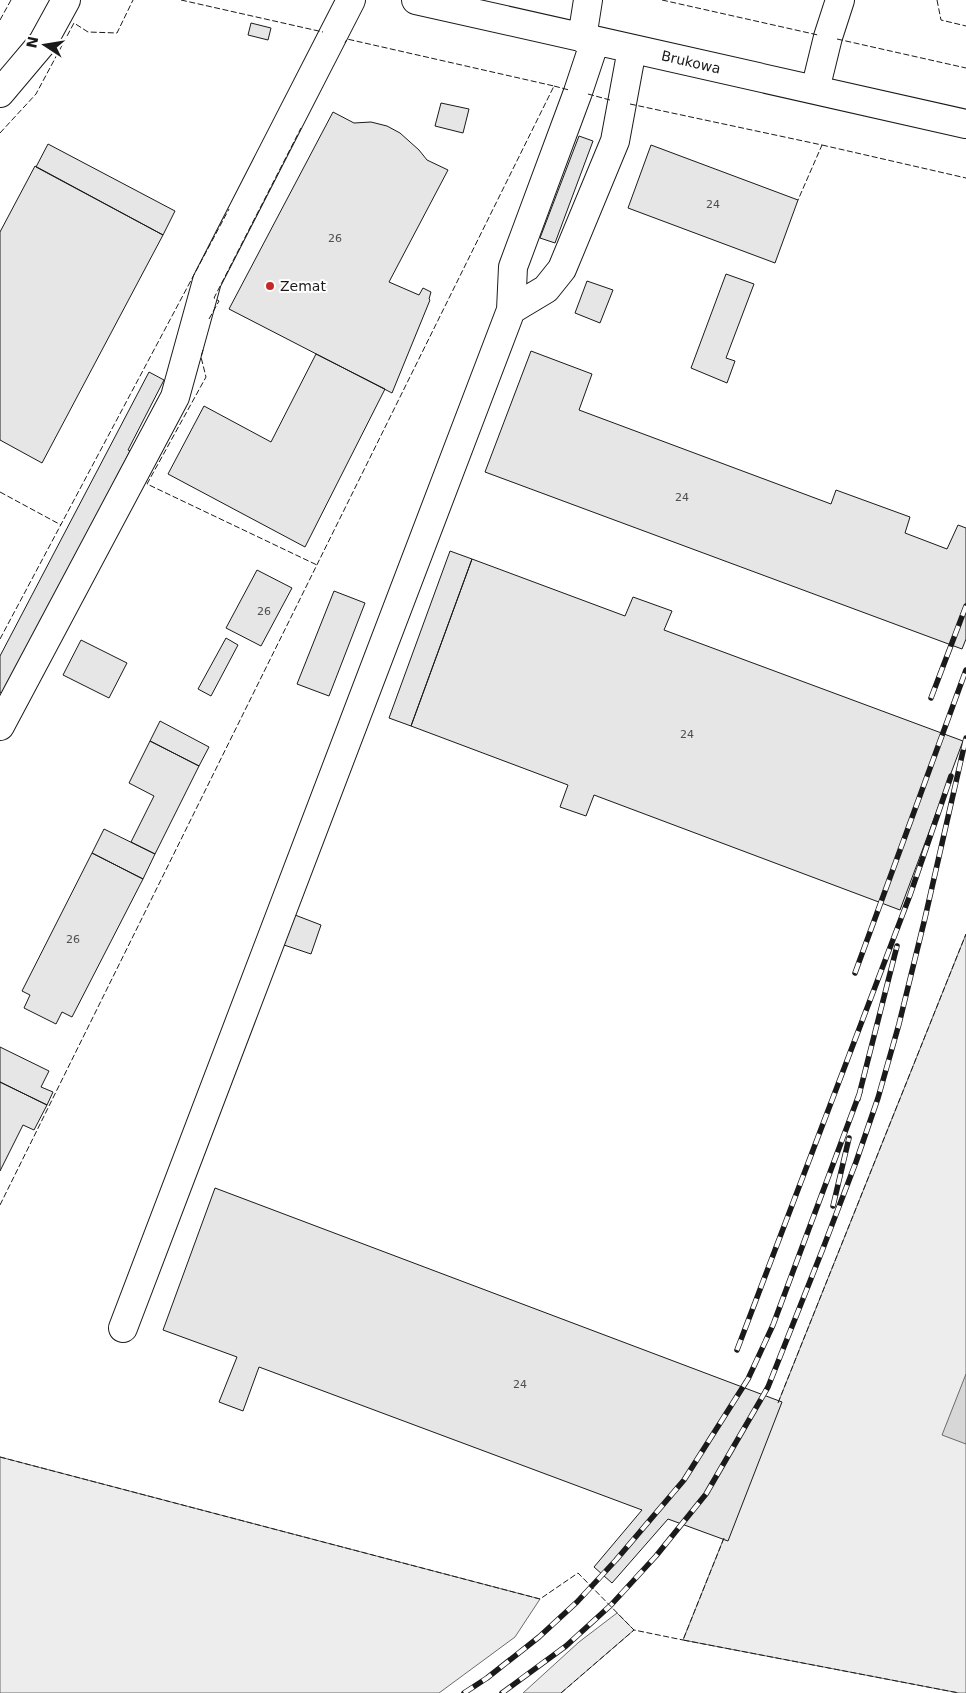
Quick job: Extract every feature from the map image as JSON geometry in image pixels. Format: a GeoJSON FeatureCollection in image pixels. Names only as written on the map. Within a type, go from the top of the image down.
{"type":"FeatureCollection","features":[{"type":"Feature","properties":{"kind":"street"},"geometry":{"type":"LineString","coordinates":[[0,94],[43,42],[66,0]]}},
{"type":"Feature","properties":{"kind":"street"},"geometry":{"type":"LineString","coordinates":[[0,726],[175,397],[207,281],[351,0]]}},
{"type":"Feature","properties":{"kind":"street","name":"Brukowa"},"geometry":{"type":"LineString","coordinates":[[416,0],[966,124]]}},
{"type":"Feature","properties":{"kind":"street"},"geometry":{"type":"LineString","coordinates":[[123,1328],[511,310],[513,267],[578,92],[589,39],[588,0]]}},
{"type":"Feature","properties":{"kind":"street"},"geometry":{"type":"LineString","coordinates":[[815,90],[828,37],[840,0]]}},
{"type":"Feature","properties":{"kind":"street"},"geometry":{"type":"LineString","coordinates":[[511,310],[546,289],[562,270],[615,141],[632,49]]}},
{"type":"Feature","properties":{"kind":"shaded area"},"geometry":{"type":"Polygon","coordinates":[[[966,934],[966,1693],[683,1640],[966,934]]]}},
{"type":"Feature","properties":{"kind":"shaded area"},"geometry":{"type":"Polygon","coordinates":[[[966,1374],[966,1444],[942,1435],[966,1374]]]}},
{"type":"Feature","properties":{"kind":"shaded area"},"geometry":{"type":"Polygon","coordinates":[[[0,1457],[540,1599],[515,1637],[439,1693],[0,1693],[0,1457]]]}},
{"type":"Feature","properties":{"kind":"shaded area"},"geometry":{"type":"Polygon","coordinates":[[[617,1613],[634,1630],[561,1693],[523,1693],[579,1642],[617,1613]]]}},
{"type":"Feature","properties":{"kind":"building"},"geometry":{"type":"Polygon","coordinates":[[[251,23],[271,28],[268,40],[248,35],[251,23]]]}},
{"type":"Feature","properties":{"kind":"building"},"geometry":{"type":"Polygon","coordinates":[[[441,103],[469,109],[463,133],[435,126],[441,103]]]}},
{"type":"Feature","properties":{"kind":"building"},"geometry":{"type":"Polygon","coordinates":[[[333,112],[354,123],[371,122],[387,126],[400,133],[427,160],[448,170],[389,282],[419,295],[423,288],[431,292],[430,300],[392,393],[229,309],[333,112]]]}},
{"type":"Feature","properties":{"kind":"building"},"geometry":{"type":"Polygon","coordinates":[[[579,136],[593,141],[555,243],[540,238],[579,136]]]}},
{"type":"Feature","properties":{"kind":"building"},"geometry":{"type":"Polygon","coordinates":[[[48,144],[175,211],[163,235],[36,167],[48,144]]]}},
{"type":"Feature","properties":{"kind":"building"},"geometry":{"type":"Polygon","coordinates":[[[651,145],[798,200],[775,263],[628,208],[651,145]]]}},
{"type":"Feature","properties":{"kind":"building"},"geometry":{"type":"Polygon","coordinates":[[[35,166],[163,235],[42,463],[0,440],[0,232],[35,166]]]}},
{"type":"Feature","properties":{"kind":"building"},"geometry":{"type":"Polygon","coordinates":[[[726,274],[754,284],[726,358],[735,361],[727,383],[691,368],[726,274]]]}},
{"type":"Feature","properties":{"kind":"building"},"geometry":{"type":"Polygon","coordinates":[[[587,281],[613,290],[600,323],[575,313],[587,281]]]}},
{"type":"Feature","properties":{"kind":"building"},"geometry":{"type":"Polygon","coordinates":[[[531,351],[592,374],[579,410],[831,504],[836,490],[910,517],[905,533],[947,549],[958,525],[966,528],[966,639],[962,649],[485,472],[531,351]]]}},
{"type":"Feature","properties":{"kind":"building"},"geometry":{"type":"Polygon","coordinates":[[[316,354],[385,389],[305,547],[168,474],[204,406],[271,442],[316,354]]]}},
{"type":"Feature","properties":{"kind":"building"},"geometry":{"type":"Polygon","coordinates":[[[149,372],[164,380],[128,450],[130,451],[3,694],[0,692],[0,656],[149,372]]]}},
{"type":"Feature","properties":{"kind":"building"},"geometry":{"type":"Polygon","coordinates":[[[450,551],[472,559],[411,726],[389,718],[450,551]]]}},
{"type":"Feature","properties":{"kind":"building"},"geometry":{"type":"Polygon","coordinates":[[[472,559],[625,616],[633,597],[672,611],[664,630],[963,741],[900,910],[594,795],[586,816],[560,807],[568,785],[411,726],[472,559]]]}},
{"type":"Feature","properties":{"kind":"building"},"geometry":{"type":"Polygon","coordinates":[[[257,570],[292,588],[261,646],[226,628],[257,570]]]}},
{"type":"Feature","properties":{"kind":"building"},"geometry":{"type":"Polygon","coordinates":[[[334,591],[365,603],[329,696],[297,684],[334,591]]]}},
{"type":"Feature","properties":{"kind":"building"},"geometry":{"type":"Polygon","coordinates":[[[226,638],[238,645],[211,696],[198,689],[226,638]]]}},
{"type":"Feature","properties":{"kind":"building"},"geometry":{"type":"Polygon","coordinates":[[[81,640],[127,663],[109,698],[63,675],[81,640]]]}},
{"type":"Feature","properties":{"kind":"building"},"geometry":{"type":"Polygon","coordinates":[[[160,721],[209,747],[199,766],[150,741],[160,721]]]}},
{"type":"Feature","properties":{"kind":"building"},"geometry":{"type":"Polygon","coordinates":[[[150,741],[199,766],[155,854],[131,842],[154,796],[129,783],[150,741]]]}},
{"type":"Feature","properties":{"kind":"building"},"geometry":{"type":"Polygon","coordinates":[[[104,829],[155,854],[143,879],[92,853],[104,829]]]}},
{"type":"Feature","properties":{"kind":"building"},"geometry":{"type":"Polygon","coordinates":[[[92,853],[143,879],[72,1017],[62,1012],[56,1024],[24,1008],[30,995],[22,991],[92,853]]]}},
{"type":"Feature","properties":{"kind":"building"},"geometry":{"type":"Polygon","coordinates":[[[295,915],[321,925],[311,954],[284,945],[295,915]]]}},
{"type":"Feature","properties":{"kind":"building"},"geometry":{"type":"Polygon","coordinates":[[[0,1047],[49,1071],[41,1087],[53,1092],[47,1105],[0,1082],[0,1047]]]}},
{"type":"Feature","properties":{"kind":"building"},"geometry":{"type":"Polygon","coordinates":[[[0,1082],[47,1105],[34,1130],[23,1125],[0,1171],[0,1082]]]}},
{"type":"Feature","properties":{"kind":"building"},"geometry":{"type":"Polygon","coordinates":[[[215,1188],[782,1402],[728,1541],[668,1519],[612,1583],[594,1567],[642,1510],[259,1367],[243,1411],[219,1402],[237,1357],[163,1330],[215,1188]]]}},
{"type":"Feature","properties":{"kind":"railway"},"geometry":{"type":"LineString","coordinates":[[931,698],[966,606]]}},
{"type":"Feature","properties":{"kind":"railway"},"geometry":{"type":"LineString","coordinates":[[855,973],[966,670]]}},
{"type":"Feature","properties":{"kind":"railway"},"geometry":{"type":"LineString","coordinates":[[502,1693],[566,1646],[611,1605],[656,1556],[706,1494],[768,1387],[856,1162],[878,1098],[899,1024],[925,918],[966,738]]}},
{"type":"Feature","properties":{"kind":"railway"},"geometry":{"type":"LineString","coordinates":[[737,1350],[910,895],[951,776]]}},
{"type":"Feature","properties":{"kind":"railway"},"geometry":{"type":"LineString","coordinates":[[858,1099],[897,946]]}},
{"type":"Feature","properties":{"kind":"railway"},"geometry":{"type":"LineString","coordinates":[[464,1693],[487,1678],[539,1637],[577,1602],[616,1560],[684,1480],[748,1379],[773,1325],[860,1092]]}},
{"type":"Feature","properties":{"kind":"railway"},"geometry":{"type":"LineString","coordinates":[[833,1206],[849,1138]]}},
{"type":"Feature","properties":{"kind":"fence"},"geometry":{"type":"LineString","coordinates":[[0,20],[11,0]]}},
{"type":"Feature","properties":{"kind":"fence"},"geometry":{"type":"LineString","coordinates":[[0,133],[36,94],[74,23],[88,32],[117,33],[133,0]]}},
{"type":"Feature","properties":{"kind":"fence"},"geometry":{"type":"LineString","coordinates":[[181,0],[323,32]]}},
{"type":"Feature","properties":{"kind":"fence"},"geometry":{"type":"LineString","coordinates":[[662,0],[818,35]]}},
{"type":"Feature","properties":{"kind":"fence"},"geometry":{"type":"LineString","coordinates":[[937,0],[941,20],[966,26]]}},
{"type":"Feature","properties":{"kind":"fence"},"geometry":{"type":"LineString","coordinates":[[0,1205],[554,86],[347,39],[345,43]]}},
{"type":"Feature","properties":{"kind":"fence"},"geometry":{"type":"LineString","coordinates":[[837,39],[966,68]]}},
{"type":"Feature","properties":{"kind":"fence"},"geometry":{"type":"LineString","coordinates":[[554,86],[569,90]]}},
{"type":"Feature","properties":{"kind":"fence"},"geometry":{"type":"LineString","coordinates":[[588,94],[610,100]]}},
{"type":"Feature","properties":{"kind":"fence"},"geometry":{"type":"LineString","coordinates":[[630,104],[822,145],[798,200]]}},
{"type":"Feature","properties":{"kind":"fence"},"geometry":{"type":"LineString","coordinates":[[209,319],[219,301],[214,298],[301,128]]}},
{"type":"Feature","properties":{"kind":"fence"},"geometry":{"type":"LineString","coordinates":[[822,145],[966,178]]}},
{"type":"Feature","properties":{"kind":"fence"},"geometry":{"type":"LineString","coordinates":[[0,639],[229,209]]}},
{"type":"Feature","properties":{"kind":"fence"},"geometry":{"type":"LineString","coordinates":[[203,350],[201,357],[206,377],[147,484],[317,565]]}},
{"type":"Feature","properties":{"kind":"fence"},"geometry":{"type":"LineString","coordinates":[[0,492],[61,525]]}},
{"type":"Feature","properties":{"kind":"fence"},"geometry":{"type":"LineString","coordinates":[[778,1403],[966,934]]}},
{"type":"Feature","properties":{"kind":"fence"},"geometry":{"type":"LineString","coordinates":[[0,1457],[540,1599],[578,1573],[634,1630],[683,1640]]}},
{"type":"Feature","properties":{"kind":"fence"},"geometry":{"type":"LineString","coordinates":[[724,1538],[683,1640],[959,1693]]}},
{"type":"Feature","properties":{"kind":"fence"},"geometry":{"type":"LineString","coordinates":[[561,1693],[634,1630]]}},
{"type":"Feature","properties":{"kind":"place","name":"Zemat"},"geometry":{"type":"Point","coordinates":[270,286]}}]}
